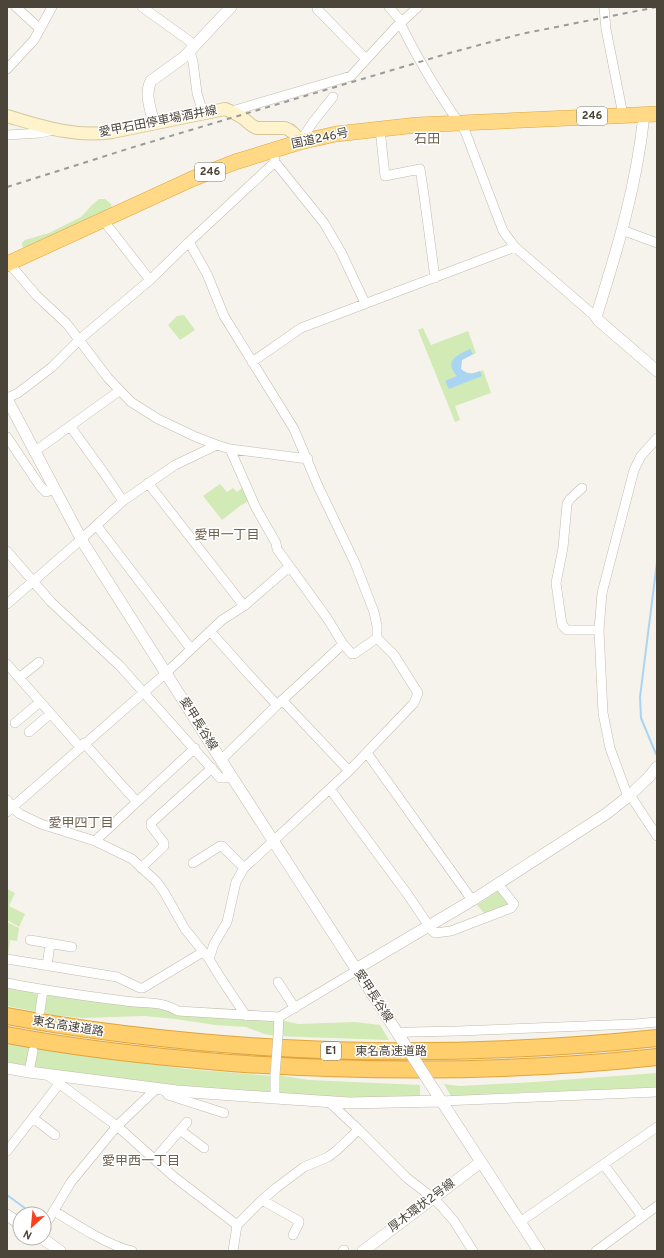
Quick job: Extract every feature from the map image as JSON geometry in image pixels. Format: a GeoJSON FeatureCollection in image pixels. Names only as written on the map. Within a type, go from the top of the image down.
{"type":"FeatureCollection","features":[{"type":"Feature","properties":{"kind":"highway","name":"国道246号"},"geometry":{"type":"LineString","coordinates":[[8,263],[192,179],[235,162],[274,156],[300,142],[336,134],[416,125],[650,114]]}},
{"type":"Feature","properties":{"kind":"highway","name":"東名高速道路"},"geometry":{"type":"LineString","coordinates":[[7,1016],[47,1024],[111,1033],[248,1047],[330,1051],[445,1052],[543,1048],[657,1038]]}},
{"type":"Feature","properties":{"kind":"highway","name":"東名高速道路"},"geometry":{"type":"LineString","coordinates":[[7,1035],[44,1042],[97,1049],[186,1059],[270,1066],[437,1070],[530,1067],[657,1057]]}},
{"type":"Feature","properties":{"kind":"main road","name":"愛甲石田停車場酒井線"},"geometry":{"type":"LineString","coordinates":[[7,116],[53,130],[78,134],[93,134],[108,133],[225,109],[232,111],[253,127],[288,129],[294,133],[300,142]]}},
{"type":"Feature","properties":{"kind":"street"},"geometry":{"type":"LineString","coordinates":[[16,7],[40,29]]}},
{"type":"Feature","properties":{"kind":"street"},"geometry":{"type":"LineString","coordinates":[[7,70],[34,40],[52,7]]}},
{"type":"Feature","properties":{"kind":"street"},"geometry":{"type":"LineString","coordinates":[[142,7],[192,48],[197,93],[203,113]]}},
{"type":"Feature","properties":{"kind":"street"},"geometry":{"type":"LineString","coordinates":[[154,124],[148,93],[150,84],[155,77],[175,64],[192,48],[231,7]]}},
{"type":"Feature","properties":{"kind":"street"},"geometry":{"type":"LineString","coordinates":[[389,7],[401,22],[420,62],[459,124],[465,131],[503,231],[515,247],[657,371]]}},
{"type":"Feature","properties":{"kind":"street"},"geometry":{"type":"LineString","coordinates":[[232,111],[351,76],[401,22],[418,7]]}},
{"type":"Feature","properties":{"kind":"street"},"geometry":{"type":"LineString","coordinates":[[604,7],[606,29],[623,115]]}},
{"type":"Feature","properties":{"kind":"street"},"geometry":{"type":"LineString","coordinates":[[317,9],[366,59]]}},
{"type":"Feature","properties":{"kind":"street"},"geometry":{"type":"LineString","coordinates":[[300,142],[332,97]]}},
{"type":"Feature","properties":{"kind":"street"},"geometry":{"type":"LineString","coordinates":[[596,317],[622,230],[650,114]]}},
{"type":"Feature","properties":{"kind":"street"},"geometry":{"type":"LineString","coordinates":[[380,129],[385,176],[420,169],[435,278]]}},
{"type":"Feature","properties":{"kind":"street"},"geometry":{"type":"LineString","coordinates":[[7,135],[40,133],[53,130]]}},
{"type":"Feature","properties":{"kind":"street"},"geometry":{"type":"LineString","coordinates":[[7,399],[18,393],[52,367],[80,339],[150,280],[274,156],[324,223],[341,252],[365,303]]}},
{"type":"Feature","properties":{"kind":"street"},"geometry":{"type":"LineString","coordinates":[[103,220],[150,280]]}},
{"type":"Feature","properties":{"kind":"street"},"geometry":{"type":"LineString","coordinates":[[622,230],[657,243]]}},
{"type":"Feature","properties":{"kind":"street"},"geometry":{"type":"LineString","coordinates":[[7,959],[117,977],[143,988],[206,956],[227,922],[236,882],[244,868],[367,753],[414,702],[418,693],[394,655],[377,638],[378,626],[374,612],[355,563],[318,486],[308,459],[294,429],[224,316],[207,274],[189,242]]}},
{"type":"Feature","properties":{"kind":"street"},"geometry":{"type":"LineString","coordinates":[[252,362],[301,328],[515,247]]}},
{"type":"Feature","properties":{"kind":"street"},"geometry":{"type":"LineString","coordinates":[[8,263],[36,295],[67,324],[119,391],[132,402],[158,419],[196,437],[230,449],[308,459]]}},
{"type":"Feature","properties":{"kind":"street"},"geometry":{"type":"LineString","coordinates":[[34,452],[119,391]]}},
{"type":"Feature","properties":{"kind":"street","name":"愛甲長谷線"},"geometry":{"type":"LineString","coordinates":[[7,399],[81,540],[231,776],[274,840],[441,1101]]}},
{"type":"Feature","properties":{"kind":"street"},"geometry":{"type":"LineString","coordinates":[[70,426],[123,501]]}},
{"type":"Feature","properties":{"kind":"street"},"geometry":{"type":"LineString","coordinates":[[657,438],[641,456],[634,470],[602,593],[599,630],[603,713],[610,748],[629,796],[657,836]]}},
{"type":"Feature","properties":{"kind":"street"},"geometry":{"type":"LineString","coordinates":[[8,441],[40,486],[46,492],[54,489]]}},
{"type":"Feature","properties":{"kind":"street"},"geometry":{"type":"LineString","coordinates":[[7,604],[34,582],[123,501],[175,465],[217,445]]}},
{"type":"Feature","properties":{"kind":"street"},"geometry":{"type":"LineString","coordinates":[[230,449],[256,508],[276,543],[277,549],[312,596],[343,644],[352,654],[354,654],[377,638]]}},
{"type":"Feature","properties":{"kind":"street"},"geometry":{"type":"LineString","coordinates":[[148,483],[244,606]]}},
{"type":"Feature","properties":{"kind":"street"},"geometry":{"type":"LineString","coordinates":[[582,488],[570,499],[567,504],[563,548],[556,590],[562,625],[564,628],[567,630],[599,630]]}},
{"type":"Feature","properties":{"kind":"street"},"geometry":{"type":"LineString","coordinates":[[96,526],[191,649]]}},
{"type":"Feature","properties":{"kind":"street"},"geometry":{"type":"LineString","coordinates":[[7,551],[51,602],[120,666],[220,778],[231,776]]}},
{"type":"Feature","properties":{"kind":"street"},"geometry":{"type":"LineString","coordinates":[[10,810],[82,745],[166,673],[222,620],[244,606],[289,567]]}},
{"type":"Feature","properties":{"kind":"street"},"geometry":{"type":"LineString","coordinates":[[210,631],[242,668],[349,771]]}},
{"type":"Feature","properties":{"kind":"street"},"geometry":{"type":"LineString","coordinates":[[221,760],[279,702],[343,644]]}},
{"type":"Feature","properties":{"kind":"street"},"geometry":{"type":"LineString","coordinates":[[19,678],[39,662]]}},
{"type":"Feature","properties":{"kind":"street"},"geometry":{"type":"LineString","coordinates":[[7,664],[50,714],[137,802]]}},
{"type":"Feature","properties":{"kind":"street"},"geometry":{"type":"LineString","coordinates":[[20,721],[40,702]]}},
{"type":"Feature","properties":{"kind":"street"},"geometry":{"type":"LineString","coordinates":[[32,731],[50,714]]}},
{"type":"Feature","properties":{"kind":"street"},"geometry":{"type":"LineString","coordinates":[[95,841],[194,748]]}},
{"type":"Feature","properties":{"kind":"street"},"geometry":{"type":"LineString","coordinates":[[367,753],[472,900]]}},
{"type":"Feature","properties":{"kind":"street"},"geometry":{"type":"LineString","coordinates":[[7,983],[43,990],[140,1003],[158,1003],[172,1007],[178,1011],[279,1017],[498,884],[606,814],[629,796],[648,778],[657,766]]}},
{"type":"Feature","properties":{"kind":"street"},"geometry":{"type":"LineString","coordinates":[[140,868],[164,846],[164,843],[151,826],[151,823],[212,768]]}},
{"type":"Feature","properties":{"kind":"street"},"geometry":{"type":"LineString","coordinates":[[330,789],[403,889],[428,927],[435,933],[451,931],[511,908],[514,904],[498,884]]}},
{"type":"Feature","properties":{"kind":"street"},"geometry":{"type":"LineString","coordinates":[[7,800],[10,810]]}},
{"type":"Feature","properties":{"kind":"street"},"geometry":{"type":"LineString","coordinates":[[10,810],[41,824],[95,841],[132,859],[140,868],[157,882],[185,929],[206,956],[246,1016]]}},
{"type":"Feature","properties":{"kind":"street"},"geometry":{"type":"LineString","coordinates":[[195,860],[215,846],[222,846],[244,868]]}},
{"type":"Feature","properties":{"kind":"street"},"geometry":{"type":"LineString","coordinates":[[30,940],[72,947]]}},
{"type":"Feature","properties":{"kind":"street"},"geometry":{"type":"LineString","coordinates":[[47,966],[50,944]]}},
{"type":"Feature","properties":{"kind":"street"},"geometry":{"type":"LineString","coordinates":[[278,982],[295,1008]]}},
{"type":"Feature","properties":{"kind":"street"},"geometry":{"type":"LineString","coordinates":[[140,988],[140,1003]]}},
{"type":"Feature","properties":{"kind":"street"},"geometry":{"type":"LineString","coordinates":[[40,1011],[43,990]]}},
{"type":"Feature","properties":{"kind":"street"},"geometry":{"type":"LineString","coordinates":[[275,1098],[279,1017]]}},
{"type":"Feature","properties":{"kind":"street"},"geometry":{"type":"LineString","coordinates":[[399,1037],[411,1032],[657,1022]]}},
{"type":"Feature","properties":{"kind":"street"},"geometry":{"type":"LineString","coordinates":[[29,1072],[33,1051]]}},
{"type":"Feature","properties":{"kind":"street"},"geometry":{"type":"LineString","coordinates":[[7,1068],[160,1089],[349,1103],[441,1101],[657,1092]]}},
{"type":"Feature","properties":{"kind":"street"},"geometry":{"type":"LineString","coordinates":[[46,1074],[117,1126],[179,1180],[237,1225]]}},
{"type":"Feature","properties":{"kind":"street"},"geometry":{"type":"LineString","coordinates":[[7,1151],[59,1084]]}},
{"type":"Feature","properties":{"kind":"street"},"geometry":{"type":"LineString","coordinates":[[160,1089],[168,1095],[220,1113]]}},
{"type":"Feature","properties":{"kind":"street"},"geometry":{"type":"LineString","coordinates":[[52,1214],[71,1182],[117,1126],[160,1089]]}},
{"type":"Feature","properties":{"kind":"street"},"geometry":{"type":"LineString","coordinates":[[328,1101],[407,1178],[433,1198],[454,1221],[473,1251]]}},
{"type":"Feature","properties":{"kind":"street"},"geometry":{"type":"LineString","coordinates":[[441,1101],[539,1251]]}},
{"type":"Feature","properties":{"kind":"street"},"geometry":{"type":"LineString","coordinates":[[33,1118],[50,1134]]}},
{"type":"Feature","properties":{"kind":"street"},"geometry":{"type":"LineString","coordinates":[[155,1159],[187,1122]]}},
{"type":"Feature","properties":{"kind":"street"},"geometry":{"type":"LineString","coordinates":[[520,1222],[657,1127]]}},
{"type":"Feature","properties":{"kind":"street"},"geometry":{"type":"LineString","coordinates":[[233,1251],[237,1225],[262,1200],[304,1167],[328,1157],[358,1129]]}},
{"type":"Feature","properties":{"kind":"street"},"geometry":{"type":"LineString","coordinates":[[180,1130],[200,1147]]}},
{"type":"Feature","properties":{"kind":"street","name":"厚木環状2号線"},"geometry":{"type":"LineString","coordinates":[[365,1249],[481,1162]]}},
{"type":"Feature","properties":{"kind":"street"},"geometry":{"type":"LineString","coordinates":[[604,1165],[642,1216]]}},
{"type":"Feature","properties":{"kind":"street"},"geometry":{"type":"LineString","coordinates":[[262,1200],[299,1221],[300,1223],[293,1235]]}},
{"type":"Feature","properties":{"kind":"street"},"geometry":{"type":"LineString","coordinates":[[596,1251],[657,1206]]}},
{"type":"Feature","properties":{"kind":"street"},"geometry":{"type":"LineString","coordinates":[[54,1211],[100,1237],[126,1250],[132,1251]]}},
{"type":"Feature","properties":{"kind":"green space"},"geometry":{"type":"Polygon","coordinates":[[[99,199],[105,199],[111,204],[112,209],[25,249],[22,246],[22,243],[25,240],[49,233],[81,217],[99,199]]]}},
{"type":"Feature","properties":{"kind":"green space"},"geometry":{"type":"Polygon","coordinates":[[[184,315],[195,330],[180,340],[168,325],[177,316],[184,315]]]}},
{"type":"Feature","properties":{"kind":"green space"},"geometry":{"type":"Polygon","coordinates":[[[423,328],[431,345],[468,331],[476,353],[462,360],[461,369],[466,373],[474,373],[483,370],[491,393],[455,406],[460,420],[455,422],[418,330],[423,328]]]}},
{"type":"Feature","properties":{"kind":"green space"},"geometry":{"type":"Polygon","coordinates":[[[220,484],[227,492],[233,488],[237,492],[243,487],[249,501],[222,520],[203,496],[220,484]]]}},
{"type":"Feature","properties":{"kind":"green space"},"geometry":{"type":"Polygon","coordinates":[[[7,889],[15,893],[9,906],[25,914],[19,927],[7,920],[7,889]]]}},
{"type":"Feature","properties":{"kind":"green space"},"geometry":{"type":"Polygon","coordinates":[[[500,890],[509,902],[509,905],[488,915],[484,913],[477,905],[500,890]]]}},
{"type":"Feature","properties":{"kind":"green space"},"geometry":{"type":"Polygon","coordinates":[[[7,922],[19,928],[17,941],[10,940],[8,956],[7,922]]]}},
{"type":"Feature","properties":{"kind":"green space"},"geometry":{"type":"Polygon","coordinates":[[[7,986],[23,988],[42,997],[51,995],[158,1005],[177,1014],[234,1019],[277,1019],[298,1024],[355,1022],[380,1025],[389,1040],[276,1036],[264,1034],[246,1027],[215,1025],[144,1016],[83,1018],[52,1015],[7,1006],[7,986]]]}},
{"type":"Feature","properties":{"kind":"green space"},"geometry":{"type":"Polygon","coordinates":[[[7,1041],[186,1069],[274,1076],[279,1084],[280,1074],[283,1076],[309,1080],[420,1085],[420,1096],[344,1098],[272,1094],[158,1084],[38,1070],[32,1063],[27,1067],[7,1063],[7,1041]]]}},
{"type":"Feature","properties":{"kind":"green space"},"geometry":{"type":"Polygon","coordinates":[[[657,1073],[657,1089],[451,1096],[444,1084],[460,1086],[657,1073]]]}},
{"type":"Feature","properties":{"kind":"water"},"geometry":{"type":"Polygon","coordinates":[[[470,349],[473,354],[462,360],[461,369],[470,373],[480,371],[482,376],[449,389],[445,381],[457,376],[451,366],[452,362],[457,356],[470,349]]]}},
{"type":"Feature","properties":{"kind":"waterway"},"geometry":{"type":"LineString","coordinates":[[656,754],[641,718],[640,697],[657,562]]}},
{"type":"Feature","properties":{"kind":"waterway"},"geometry":{"type":"LineString","coordinates":[[7,1195],[22,1206]]}},
{"type":"Feature","properties":{"kind":"railway"},"geometry":{"type":"LineString","coordinates":[[7,187],[137,146],[453,52],[521,34],[657,7]]}},
{"type":"Feature","properties":{"kind":"district","name":"石田"},"geometry":{"type":"Point","coordinates":[427,140]}},
{"type":"Feature","properties":{"kind":"district","name":"愛甲一丁目"},"geometry":{"type":"Point","coordinates":[227,536]}},
{"type":"Feature","properties":{"kind":"district","name":"愛甲四丁目"},"geometry":{"type":"Point","coordinates":[81,824]}},
{"type":"Feature","properties":{"kind":"district","name":"愛甲西一丁目"},"geometry":{"type":"Point","coordinates":[141,1162]}}]}
